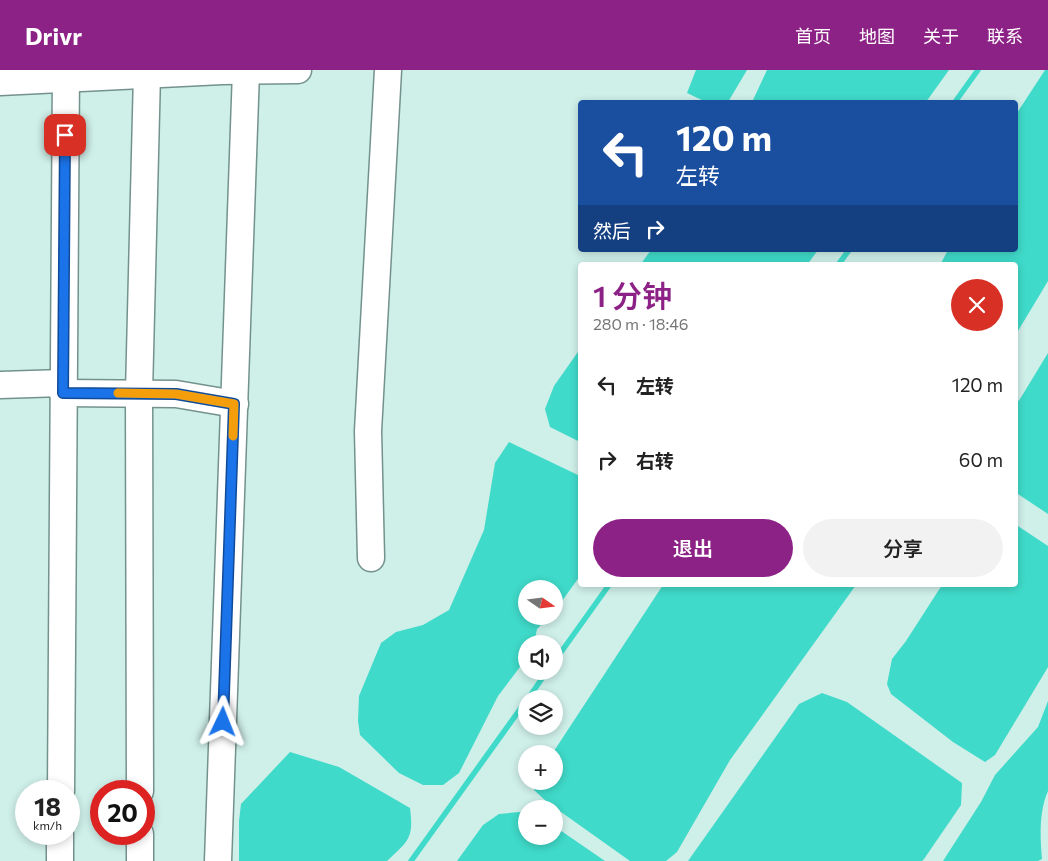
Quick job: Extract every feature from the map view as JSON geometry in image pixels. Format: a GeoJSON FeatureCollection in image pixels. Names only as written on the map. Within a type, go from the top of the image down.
{"type":"FeatureCollection","features":[{"type":"Feature","properties":{"kind":"street"},"geometry":{"type":"LineString","coordinates":[[0,82],[66,74],[298,70]]}},
{"type":"Feature","properties":{"kind":"street"},"geometry":{"type":"LineString","coordinates":[[371,558],[368,431],[388,70]]}},
{"type":"Feature","properties":{"kind":"street"},"geometry":{"type":"LineString","coordinates":[[218,861],[246,71]]}},
{"type":"Feature","properties":{"kind":"street"},"geometry":{"type":"LineString","coordinates":[[61,780],[66,74]]}},
{"type":"Feature","properties":{"kind":"street"},"geometry":{"type":"LineString","coordinates":[[140,780],[139,393],[147,74]]}},
{"type":"Feature","properties":{"kind":"street"},"geometry":{"type":"LineString","coordinates":[[0,385],[176,394],[234,404]]}},
{"type":"Feature","properties":{"kind":"street"},"geometry":{"type":"LineString","coordinates":[[60,845],[60,861]]}},
{"type":"Feature","properties":{"kind":"street"},"geometry":{"type":"LineString","coordinates":[[140,845],[140,861]]}},
{"type":"Feature","properties":{"kind":"shaded area"},"geometry":{"type":"Polygon","coordinates":[[[696,70],[747,70],[729,100],[702,100],[687,93],[696,70]]]}},
{"type":"Feature","properties":{"kind":"shaded area"},"geometry":{"type":"Polygon","coordinates":[[[767,70],[949,70],[927,100],[753,100],[767,70]]]}},
{"type":"Feature","properties":{"kind":"shaded area"},"geometry":{"type":"Polygon","coordinates":[[[1045,70],[1048,70],[1048,281],[1018,331],[1018,262],[942,262],[947,252],[1018,252],[1018,111],[1045,70]]]}},
{"type":"Feature","properties":{"kind":"shaded area"},"geometry":{"type":"Polygon","coordinates":[[[650,252],[817,252],[809,262],[642,262],[650,252]]]}},
{"type":"Feature","properties":{"kind":"shaded area"},"geometry":{"type":"Polygon","coordinates":[[[578,352],[578,441],[550,427],[545,409],[554,386],[578,352]]]}},
{"type":"Feature","properties":{"kind":"shaded area"},"geometry":{"type":"Polygon","coordinates":[[[1048,353],[1048,514],[1018,494],[1018,401],[1048,353]]]}},
{"type":"Feature","properties":{"kind":"shaded area"},"geometry":{"type":"Polygon","coordinates":[[[509,442],[578,475],[578,579],[563,600],[563,580],[518,580],[518,625],[541,625],[537,629],[536,635],[518,635],[518,670],[498,696],[459,773],[443,785],[423,785],[399,773],[360,735],[358,721],[359,696],[381,643],[396,632],[423,625],[449,610],[484,530],[495,463],[509,442]]]}},
{"type":"Feature","properties":{"kind":"shaded area"},"geometry":{"type":"Polygon","coordinates":[[[1018,526],[1048,546],[1048,667],[995,755],[985,762],[953,742],[891,694],[887,684],[892,659],[906,641],[941,587],[1018,587],[1018,526]]]}},
{"type":"Feature","properties":{"kind":"shaded area"},"geometry":{"type":"Polygon","coordinates":[[[662,587],[855,587],[730,760],[677,852],[666,861],[630,861],[563,813],[563,800],[545,800],[534,790],[563,790],[563,745],[558,745],[662,587]]]}},
{"type":"Feature","properties":{"kind":"shaded area"},"geometry":{"type":"Polygon","coordinates":[[[822,693],[847,702],[962,783],[961,805],[924,859],[922,861],[688,861],[799,704],[822,693]]]}},
{"type":"Feature","properties":{"kind":"shaded area"},"geometry":{"type":"Polygon","coordinates":[[[1048,701],[1048,791],[1042,816],[1042,859],[1038,861],[943,861],[981,802],[995,775],[1038,727],[1048,701]]]}},
{"type":"Feature","properties":{"kind":"shaded area"},"geometry":{"type":"Polygon","coordinates":[[[290,752],[339,767],[410,808],[411,827],[405,844],[387,861],[239,861],[241,804],[290,752]]]}},
{"type":"Feature","properties":{"kind":"shaded area"},"geometry":{"type":"Polygon","coordinates":[[[518,812],[518,845],[563,845],[563,832],[605,861],[457,861],[483,825],[499,814],[518,812]]]}},
{"type":"Feature","properties":{"kind":"waterway"},"geometry":{"type":"LineString","coordinates":[[956,100],[978,70]]}},
{"type":"Feature","properties":{"kind":"waterway"},"geometry":{"type":"LineString","coordinates":[[840,262],[848,252]]}},
{"type":"Feature","properties":{"kind":"waterway"},"geometry":{"type":"LineString","coordinates":[[563,649],[608,587]]}},
{"type":"Feature","properties":{"kind":"waterway"},"geometry":{"type":"LineString","coordinates":[[534,690],[541,680]]}},
{"type":"Feature","properties":{"kind":"waterway"},"geometry":{"type":"LineString","coordinates":[[411,861],[518,712]]}},
{"type":"Feature","properties":{"kind":"slow traffic"},"geometry":{"type":"LineString","coordinates":[[118,393],[176,394],[234,404],[233,436]]}},
{"type":"Feature","properties":{"kind":"route"},"geometry":{"type":"LineString","coordinates":[[65,135],[63,393],[176,394],[234,404],[223,722]]}}]}
